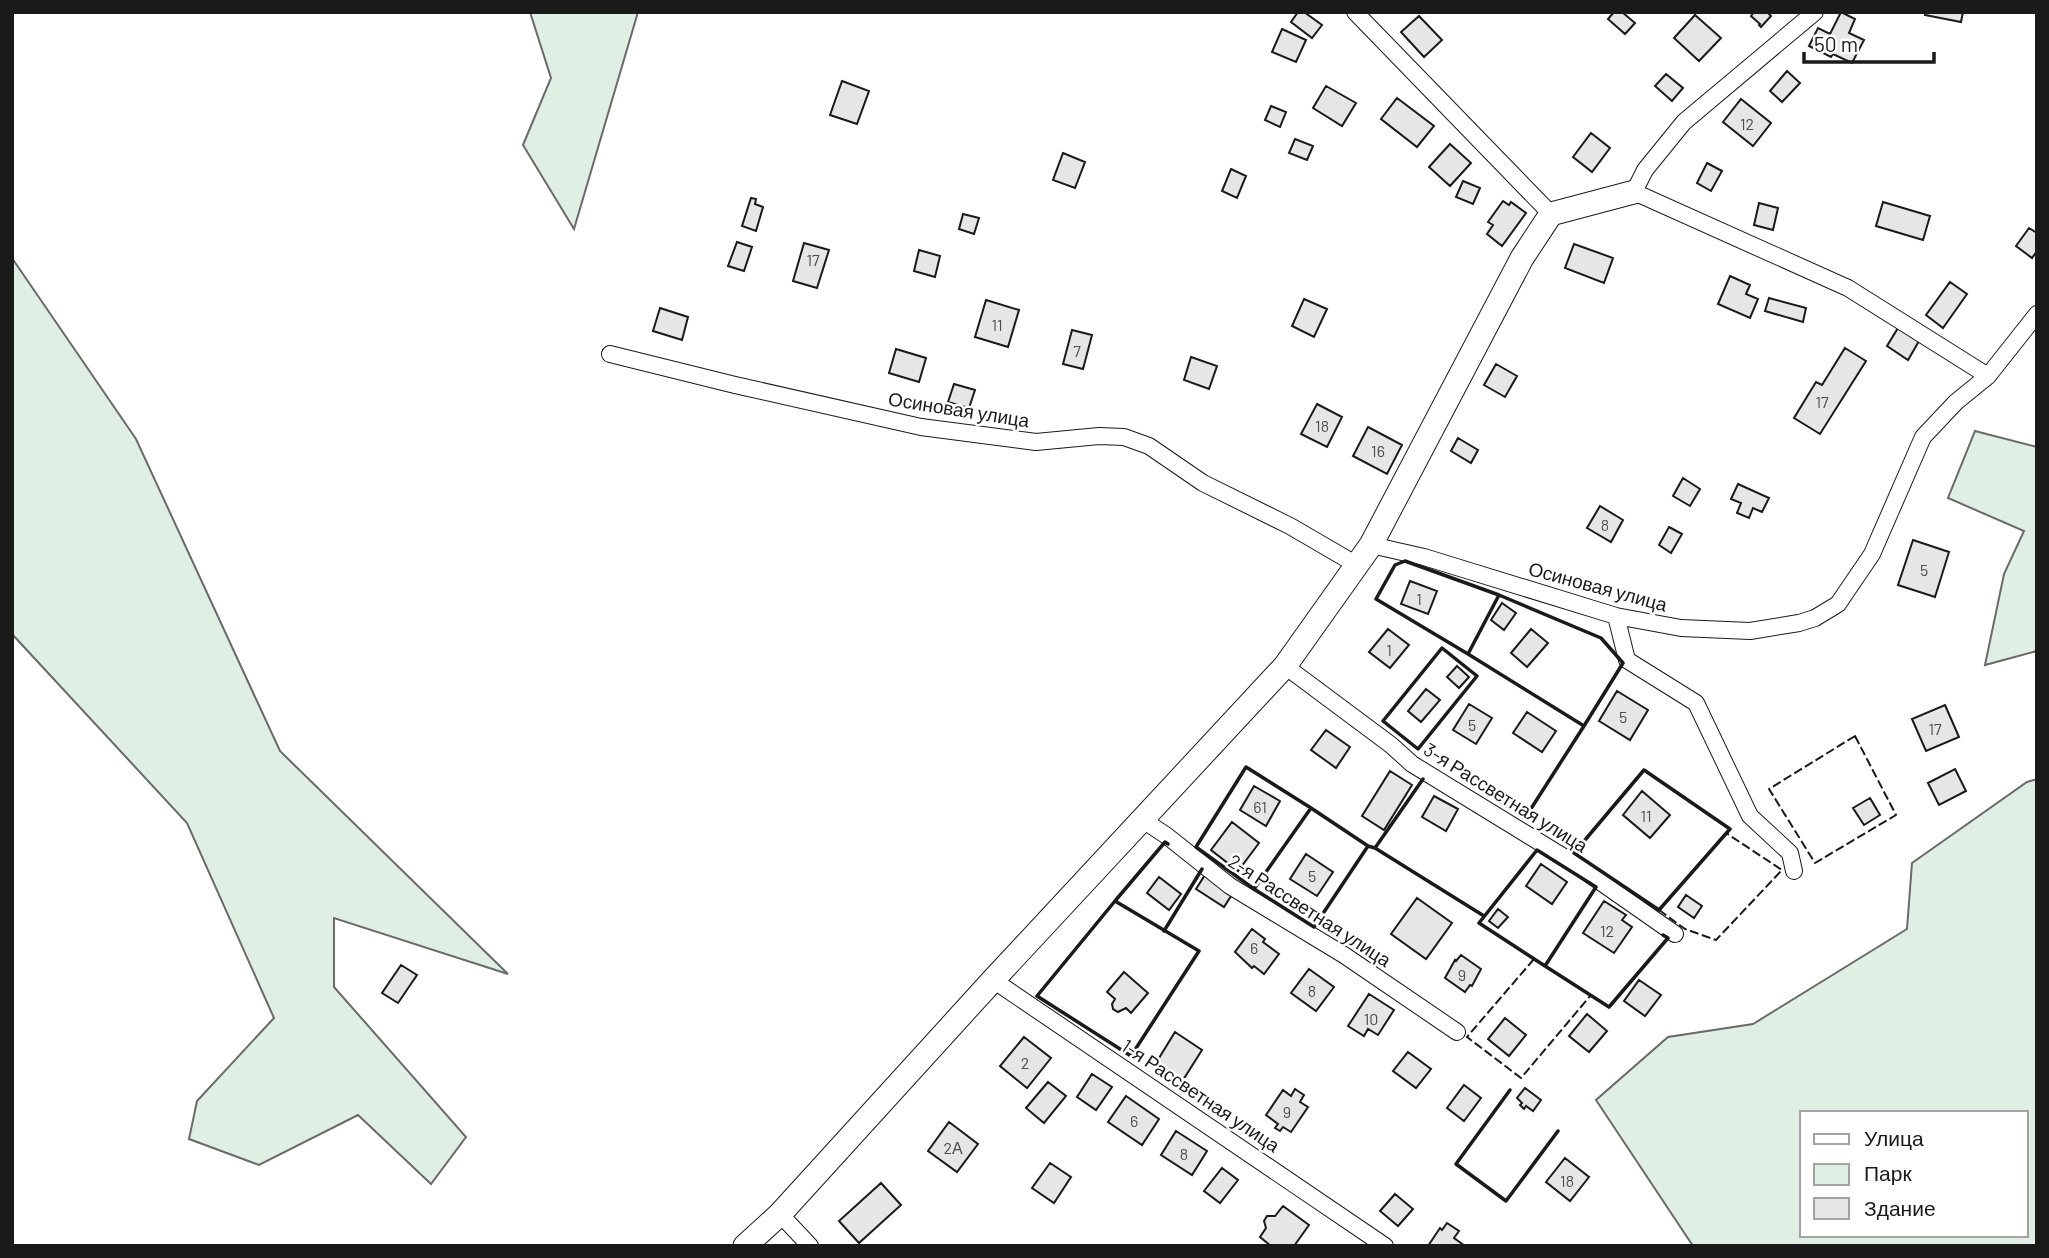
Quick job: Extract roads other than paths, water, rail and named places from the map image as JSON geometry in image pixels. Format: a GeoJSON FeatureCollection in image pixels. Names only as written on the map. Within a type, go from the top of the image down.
{"type":"FeatureCollection","features":[{"type":"Feature","properties":{"kind":"street"},"geometry":{"type":"LineString","coordinates":[[1355,12],[1551,214]]}},
{"type":"Feature","properties":{"kind":"street"},"geometry":{"type":"LineString","coordinates":[[1634,192],[1645,170],[1684,122],[1815,12]]}},
{"type":"Feature","properties":{"kind":"street"},"geometry":{"type":"LineString","coordinates":[[745,1246],[780,1214],[1285,666],[1371,545],[1522,258],[1551,214],[1634,192],[1848,288],[1988,376]]}},
{"type":"Feature","properties":{"kind":"street","name":"Осиновая улица"},"geometry":{"type":"LineString","coordinates":[[1371,545],[1423,557],[1616,616],[1681,628],[1750,631],[1815,618],[1838,604],[1872,554],[1923,437],[1956,402],[1988,376],[2037,314]]}},
{"type":"Feature","properties":{"kind":"street","name":"Осиновая улица"},"geometry":{"type":"LineString","coordinates":[[610,354],[921,426],[1036,442],[1099,436],[1124,437],[1149,446],[1203,483],[1290,526],[1357,565]]}},
{"type":"Feature","properties":{"kind":"street"},"geometry":{"type":"LineString","coordinates":[[1616,616],[1627,660],[1696,704],[1750,816],[1790,853],[1794,871]]}},
{"type":"Feature","properties":{"kind":"street","name":"3-я Рассветная улица"},"geometry":{"type":"LineString","coordinates":[[1285,666],[1391,745],[1412,764],[1572,862],[1675,934]]}},
{"type":"Feature","properties":{"kind":"street","name":"2-я Рассветная улица"},"geometry":{"type":"LineString","coordinates":[[1143,820],[1230,886],[1344,955],[1457,1032]]}},
{"type":"Feature","properties":{"kind":"street","name":"1-я Рассветная улица"},"geometry":{"type":"LineString","coordinates":[[993,980],[1385,1246]]}},
{"type":"Feature","properties":{"kind":"street"},"geometry":{"type":"LineString","coordinates":[[780,1214],[810,1246]]}}]}
